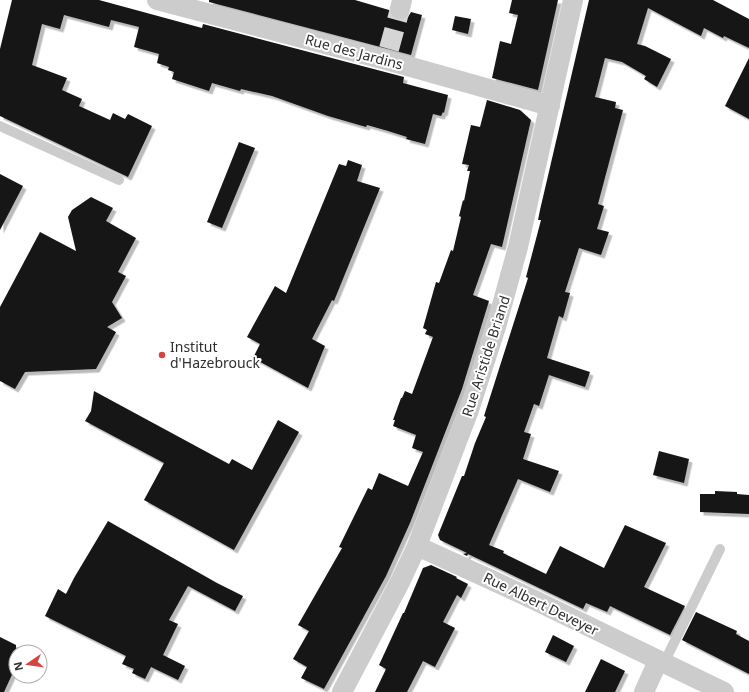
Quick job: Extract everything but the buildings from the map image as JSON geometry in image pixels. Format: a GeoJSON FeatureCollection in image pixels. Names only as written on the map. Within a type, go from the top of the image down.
{"type":"FeatureCollection","features":[{"type":"Feature","properties":{"kind":"street","name":"Rue des Jardins"},"geometry":{"type":"LineString","coordinates":[[157,0],[387,55],[550,106]]}},
{"type":"Feature","properties":{"kind":"street","name":"Rue Aristide Briand"},"geometry":{"type":"LineString","coordinates":[[342,692],[400,582],[417,546],[464,424],[496,327],[518,247],[573,0]]}},
{"type":"Feature","properties":{"kind":"street","name":"Rue Albert Deveyer"},"geometry":{"type":"LineString","coordinates":[[417,546],[524,595],[724,692]]}},
{"type":"Feature","properties":{"kind":"street"},"geometry":{"type":"LineString","coordinates":[[644,692],[661,662]]}},
{"type":"Feature","properties":{"kind":"lane"},"geometry":{"type":"LineString","coordinates":[[0,126],[119,180]]}},
{"type":"Feature","properties":{"kind":"lane"},"geometry":{"type":"LineString","coordinates":[[661,662],[720,550]]}},
{"type":"Feature","properties":{"kind":"tunnel"},"geometry":{"type":"LineString","coordinates":[[389,49],[400,9]]}},
{"type":"Feature","properties":{"kind":"place","name":"Institut d'Hazebrouck"},"geometry":{"type":"Point","coordinates":[162,355]}}]}
